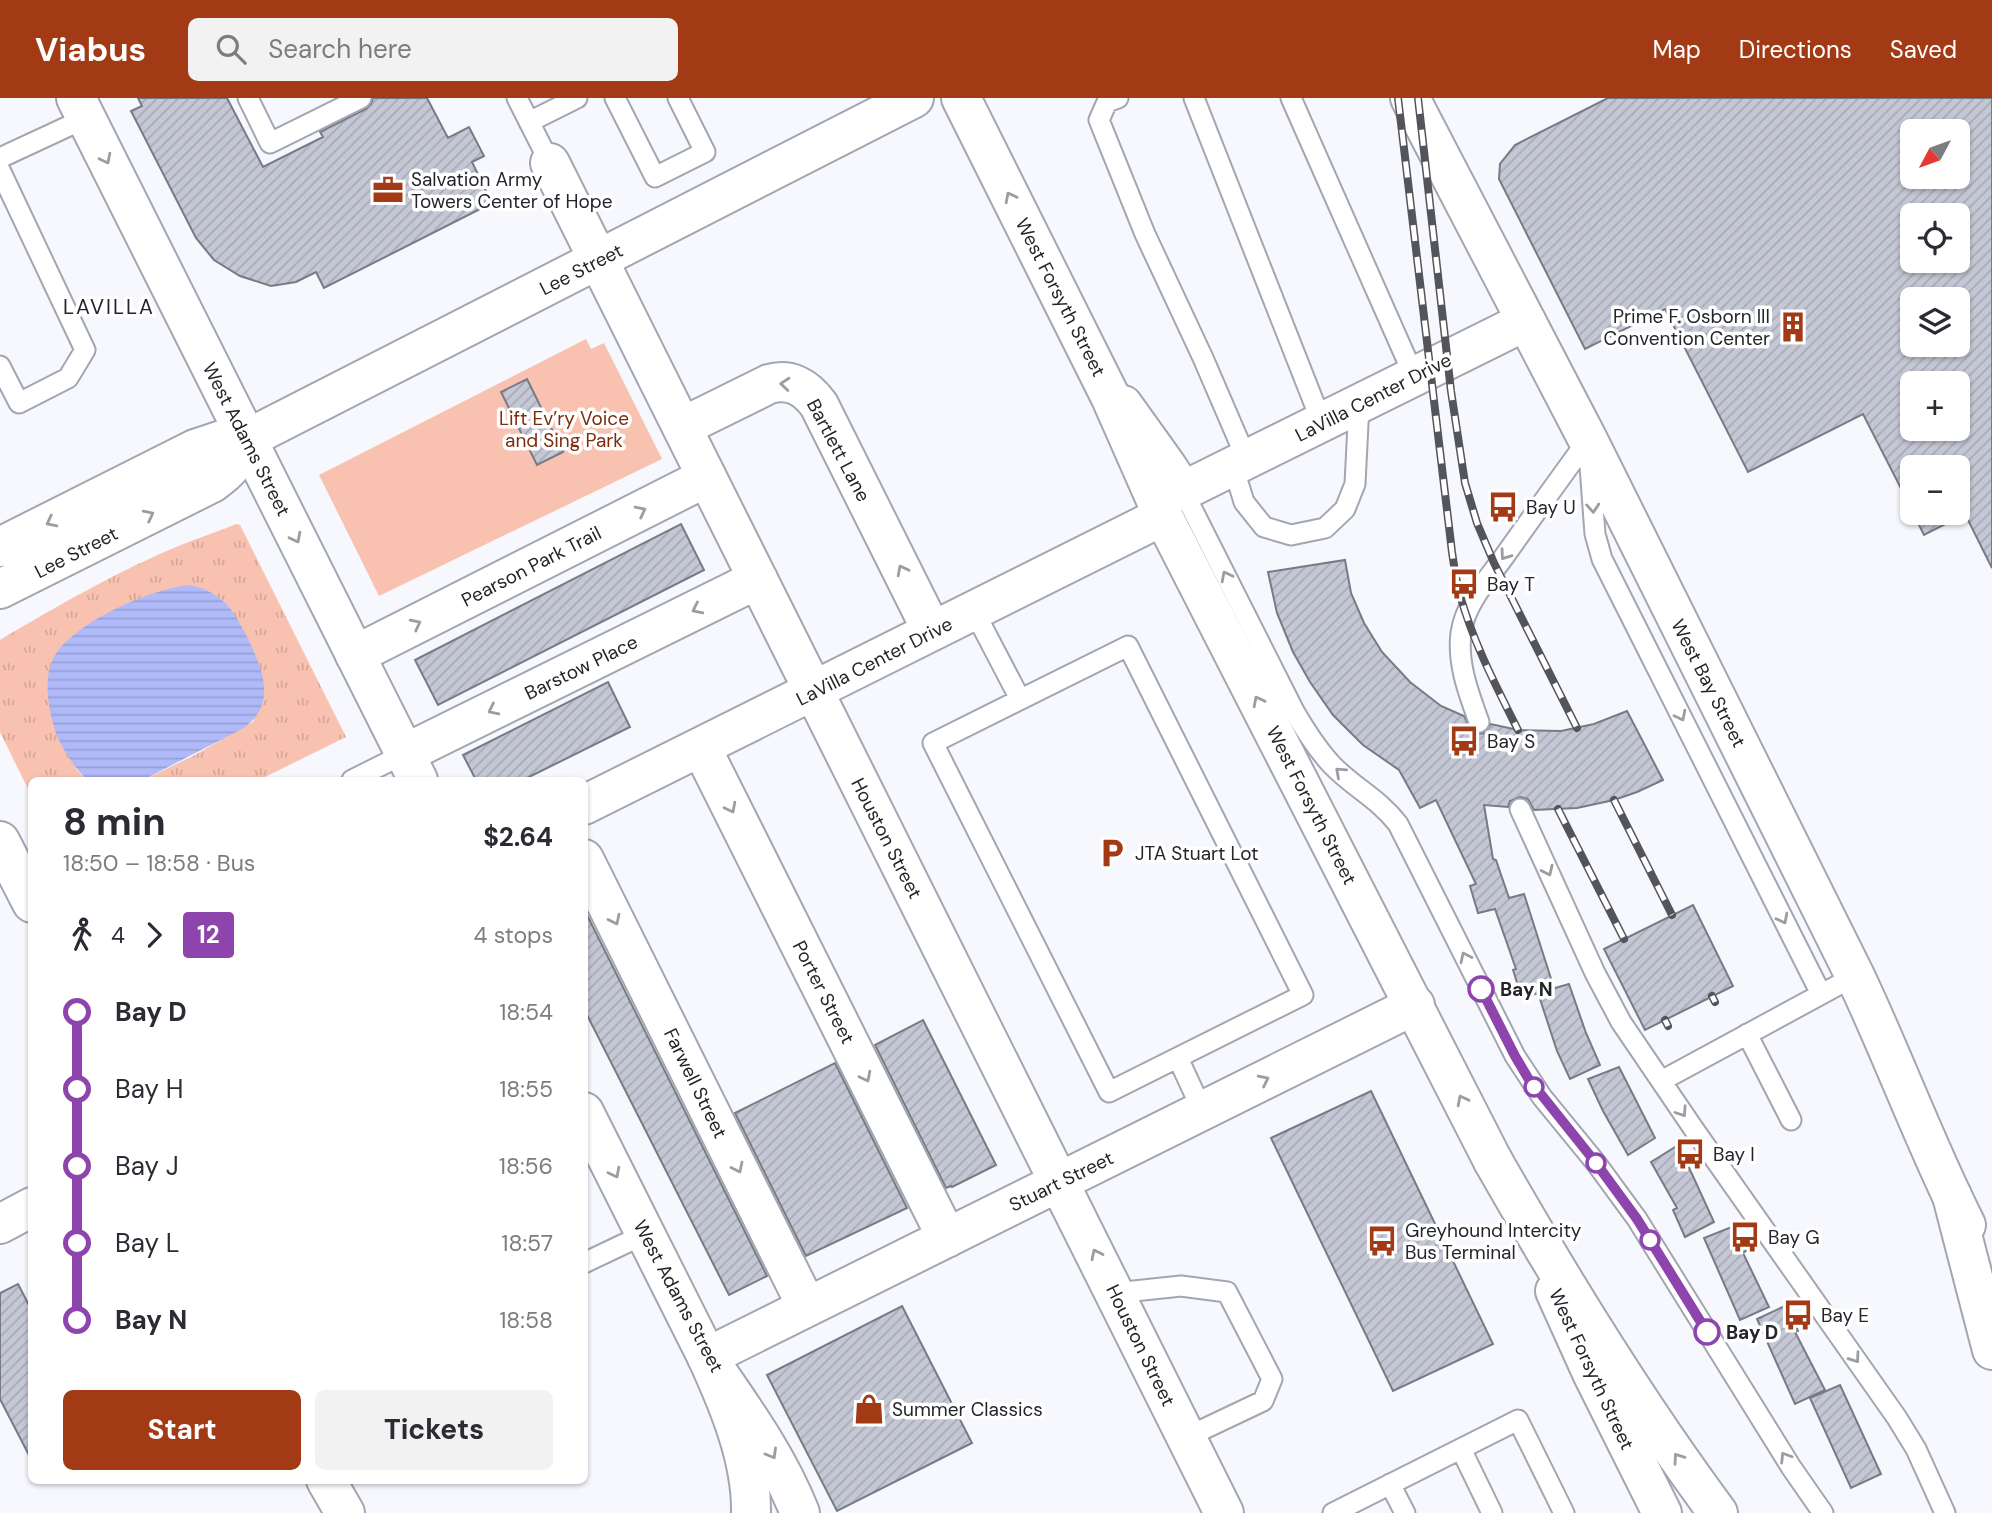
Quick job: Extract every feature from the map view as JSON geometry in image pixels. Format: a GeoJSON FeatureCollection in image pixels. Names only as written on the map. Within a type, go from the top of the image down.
{"type":"FeatureCollection","features":[{"type":"Feature","properties":{"kind":"main road","name":"Lee Street"},"geometry":{"type":"LineString","coordinates":[[0,547],[195,449],[222,440],[247,439],[914,98]]}},
{"type":"Feature","properties":{"kind":"main road","name":"West Forsyth Street"},"geometry":{"type":"LineString","coordinates":[[961,98],[1096,368],[1173,504],[1662,1513]]}},
{"type":"Feature","properties":{"kind":"main road","name":"West Bay Street"},"geometry":{"type":"LineString","coordinates":[[1410,98],[1588,440],[1856,976],[1916,1119],[1992,1276]]}},
{"type":"Feature","properties":{"kind":"main road","name":"West Adams Street"},"geometry":{"type":"LineString","coordinates":[[81,108],[411,767]]}},
{"type":"Feature","properties":{"kind":"main road","name":"Houston Street"},"geometry":{"type":"LineString","coordinates":[[550,163],[1224,1513]]}},
{"type":"Feature","properties":{"kind":"main road","name":"LaVilla Center Drive"},"geometry":{"type":"LineString","coordinates":[[588,803],[974,611],[1173,504],[1240,463],[1526,321]]}},
{"type":"Feature","properties":{"kind":"main road","name":"Bartlett Lane"},"geometry":{"type":"LineString","coordinates":[[682,427],[769,384],[791,382],[802,387],[819,405],[932,631]]}},
{"type":"Feature","properties":{"kind":"main road","name":"Lee Street"},"geometry":{"type":"LineString","coordinates":[[0,589],[212,483],[232,467],[247,439]]}},
{"type":"Feature","properties":{"kind":"main road","name":"Pearson Park Trail"},"geometry":{"type":"LineString","coordinates":[[355,655],[708,477]]}},
{"type":"Feature","properties":{"kind":"main road","name":"Barstow Place"},"geometry":{"type":"LineString","coordinates":[[411,767],[758,579]]}},
{"type":"Feature","properties":{"kind":"main road","name":"Porter Street"},"geometry":{"type":"LineString","coordinates":[[701,747],[947,1238]]}},
{"type":"Feature","properties":{"kind":"main road"},"geometry":{"type":"LineString","coordinates":[[0,841],[28,894]]}},
{"type":"Feature","properties":{"kind":"main road","name":"Farwell Street"},"geometry":{"type":"LineString","coordinates":[[588,867],[807,1307]]}},
{"type":"Feature","properties":{"kind":"main road","name":"Stuart Street"},"geometry":{"type":"LineString","coordinates":[[707,1357],[1415,1005]]}},
{"type":"Feature","properties":{"kind":"main road","name":"West Adams Street"},"geometry":{"type":"LineString","coordinates":[[588,1120],[707,1357],[774,1457],[789,1484],[800,1513]]}},
{"type":"Feature","properties":{"kind":"main road"},"geometry":{"type":"LineString","coordinates":[[1493,1161],[1601,1342],[1718,1513]]}},
{"type":"Feature","properties":{"kind":"main road"},"geometry":{"type":"LineString","coordinates":[[1952,1196],[1992,1350]]}},
{"type":"Feature","properties":{"kind":"main road"},"geometry":{"type":"LineString","coordinates":[[0,1224],[28,1209]]}},
{"type":"Feature","properties":{"kind":"main road"},"geometry":{"type":"LineString","coordinates":[[707,1357],[720,1385],[741,1447],[748,1478],[751,1513]]}},
{"type":"Feature","properties":{"kind":"main road"},"geometry":{"type":"LineString","coordinates":[[328,1484],[345,1513]]}},
{"type":"Feature","properties":{"kind":"lane"},"geometry":{"type":"LineString","coordinates":[[248,98],[270,143],[361,98]]}},
{"type":"Feature","properties":{"kind":"lane"},"geometry":{"type":"LineString","coordinates":[[517,98],[550,163]]}},
{"type":"Feature","properties":{"kind":"lane"},"geometry":{"type":"LineString","coordinates":[[529,122],[577,98]]}},
{"type":"Feature","properties":{"kind":"lane"},"geometry":{"type":"LineString","coordinates":[[615,98],[656,177],[705,152],[678,98]]}},
{"type":"Feature","properties":{"kind":"lane"},"geometry":{"type":"LineString","coordinates":[[1118,98],[1107,102],[1099,120],[1145,234],[1203,358],[1240,463],[1244,502],[1264,527],[1291,535],[1325,528],[1345,509],[1355,484],[1359,404]]}},
{"type":"Feature","properties":{"kind":"lane"},"geometry":{"type":"LineString","coordinates":[[1194,98],[1322,422]]}},
{"type":"Feature","properties":{"kind":"lane"},"geometry":{"type":"LineString","coordinates":[[1291,98],[1414,376]]}},
{"type":"Feature","properties":{"kind":"lane"},"geometry":{"type":"LineString","coordinates":[[0,158],[81,108]]}},
{"type":"Feature","properties":{"kind":"lane"},"geometry":{"type":"LineString","coordinates":[[0,170],[85,350],[68,378],[19,403],[0,366]]}},
{"type":"Feature","properties":{"kind":"lane"},"geometry":{"type":"LineString","coordinates":[[1479,722],[1464,676],[1461,647],[1461,634],[1468,610],[1588,440]]}},
{"type":"Feature","properties":{"kind":"lane"},"geometry":{"type":"LineString","coordinates":[[1588,440],[1595,534],[1602,559],[1821,994]]}},
{"type":"Feature","properties":{"kind":"lane"},"geometry":{"type":"LineString","coordinates":[[1173,504],[1306,731],[1333,766],[1386,808],[1398,824],[1528,1078],[1637,1219],[1791,1467],[1823,1513]]}},
{"type":"Feature","properties":{"kind":"lane"},"geometry":{"type":"LineString","coordinates":[[974,611],[1020,699]]}},
{"type":"Feature","properties":{"kind":"lane"},"geometry":{"type":"LineString","coordinates":[[1128,646],[1303,995],[1109,1092],[933,743],[1020,699],[1128,646]]}},
{"type":"Feature","properties":{"kind":"lane"},"geometry":{"type":"LineString","coordinates":[[366,777],[411,767]]}},
{"type":"Feature","properties":{"kind":"lane"},"geometry":{"type":"LineString","coordinates":[[1520,809],[1595,974],[1621,1022],[1897,1418],[1916,1449],[1945,1513]]}},
{"type":"Feature","properties":{"kind":"lane"},"geometry":{"type":"LineString","coordinates":[[1661,1081],[1856,976]]}},
{"type":"Feature","properties":{"kind":"lane"},"geometry":{"type":"LineString","coordinates":[[1747,1034],[1791,1120]]}},
{"type":"Feature","properties":{"kind":"lane"},"geometry":{"type":"LineString","coordinates":[[1178,1058],[1202,1110]]}},
{"type":"Feature","properties":{"kind":"lane"},"geometry":{"type":"LineString","coordinates":[[588,1261],[646,1234]]}},
{"type":"Feature","properties":{"kind":"lane"},"geometry":{"type":"LineString","coordinates":[[1115,1293],[1181,1286],[1227,1292],[1272,1379],[1263,1401],[1186,1437]]}},
{"type":"Feature","properties":{"kind":"lane"},"geometry":{"type":"LineString","coordinates":[[1333,1513],[1518,1420],[1564,1513]]}},
{"type":"Feature","properties":{"kind":"lane"},"geometry":{"type":"LineString","coordinates":[[1461,1449],[1492,1513]]}},
{"type":"Feature","properties":{"kind":"lane"},"geometry":{"type":"LineString","coordinates":[[1391,1484],[1405,1513]]}},
{"type":"Feature","properties":{"kind":"green space","name":"Lift Ev’ry Voice and Sing Park"},"geometry":{"type":"Polygon","coordinates":[[[586,339],[591,349],[604,343],[662,459],[379,596],[319,475],[586,339]]]}},
{"type":"Feature","properties":{"kind":"green space"},"geometry":{"type":"Polygon","coordinates":[[[236,524],[240,525],[346,737],[265,777],[149,777],[193,756],[254,721],[240,624],[230,608],[221,599],[147,596],[102,617],[74,636],[48,683],[51,712],[77,770],[84,777],[28,777],[28,789],[0,732],[0,640],[66,602],[181,545],[236,524]]]}},
{"type":"Feature","properties":{"kind":"water"},"geometry":{"type":"Polygon","coordinates":[[[188,585],[202,589],[227,605],[253,649],[262,674],[264,698],[260,709],[242,729],[149,777],[84,777],[66,754],[54,727],[49,707],[48,675],[54,657],[64,644],[95,620],[153,593],[188,585]]]}},
{"type":"Feature","properties":{"kind":"building","name":"Salvation Army Towers Center of Hope"},"geometry":{"type":"Polygon","coordinates":[[[138,98],[227,98],[263,167],[323,137],[320,132],[366,109],[373,98],[427,98],[448,138],[469,127],[484,156],[472,162],[492,203],[324,288],[316,272],[296,282],[271,286],[240,276],[214,260],[196,238],[131,111],[142,106],[138,98]]]}},
{"type":"Feature","properties":{"kind":"building","name":"Prime F. Osborn III Convention Center"},"geometry":{"type":"Polygon","coordinates":[[[1608,98],[1992,98],[1992,568],[1970,524],[1970,455],[1900,455],[1900,487],[1863,414],[1748,472],[1665,309],[1585,349],[1499,179],[1500,164],[1515,145],[1608,98]]]}},
{"type":"Feature","properties":{"kind":"building"},"geometry":{"type":"Polygon","coordinates":[[[527,379],[563,452],[537,465],[501,392],[527,379]]]}},
{"type":"Feature","properties":{"kind":"building"},"geometry":{"type":"Polygon","coordinates":[[[681,524],[704,570],[438,705],[415,660],[681,524]]]}},
{"type":"Feature","properties":{"kind":"building","name":"Prime F. Osborn III Convention Center"},"geometry":{"type":"Polygon","coordinates":[[[1919,525],[1944,525],[1924,535],[1919,525]]]}},
{"type":"Feature","properties":{"kind":"building"},"geometry":{"type":"Polygon","coordinates":[[[1345,560],[1351,593],[1364,623],[1382,652],[1410,682],[1441,706],[1464,716],[1472,732],[1484,733],[1491,724],[1518,730],[1561,731],[1594,724],[1627,711],[1663,780],[1614,800],[1577,808],[1534,810],[1528,799],[1520,797],[1510,801],[1508,807],[1484,805],[1493,859],[1496,860],[1509,898],[1524,894],[1554,988],[1522,998],[1513,970],[1516,969],[1495,909],[1478,913],[1470,886],[1476,884],[1436,800],[1420,808],[1399,770],[1363,745],[1333,715],[1293,652],[1277,613],[1268,572],[1345,560]]]}},
{"type":"Feature","properties":{"kind":"building"},"geometry":{"type":"Polygon","coordinates":[[[608,682],[630,727],[529,777],[474,777],[463,755],[608,682]]]}},
{"type":"Feature","properties":{"kind":"building"},"geometry":{"type":"Polygon","coordinates":[[[1693,905],[1733,986],[1645,1030],[1604,949],[1693,905]]]}},
{"type":"Feature","properties":{"kind":"building"},"geometry":{"type":"Polygon","coordinates":[[[588,917],[767,1276],[729,1295],[588,1017],[588,917]]]}},
{"type":"Feature","properties":{"kind":"building"},"geometry":{"type":"Polygon","coordinates":[[[1569,984],[1600,1065],[1570,1079],[1557,1051],[1538,993],[1569,984]]]}},
{"type":"Feature","properties":{"kind":"building"},"geometry":{"type":"Polygon","coordinates":[[[923,1020],[996,1165],[946,1188],[875,1045],[923,1020]]]}},
{"type":"Feature","properties":{"kind":"building"},"geometry":{"type":"Polygon","coordinates":[[[835,1063],[907,1208],[806,1256],[735,1113],[835,1063]]]}},
{"type":"Feature","properties":{"kind":"building"},"geometry":{"type":"Polygon","coordinates":[[[1619,1067],[1655,1138],[1628,1155],[1588,1079],[1619,1067]]]}},
{"type":"Feature","properties":{"kind":"building","name":"Greyhound Intercity Bus Terminal"},"geometry":{"type":"Polygon","coordinates":[[[1371,1091],[1493,1344],[1393,1391],[1271,1138],[1371,1091]]]}},
{"type":"Feature","properties":{"kind":"building"},"geometry":{"type":"Polygon","coordinates":[[[1677,1146],[1714,1222],[1685,1237],[1673,1210],[1677,1208],[1651,1162],[1677,1146]]]}},
{"type":"Feature","properties":{"kind":"building"},"geometry":{"type":"Polygon","coordinates":[[[1734,1226],[1746,1251],[1743,1253],[1769,1307],[1740,1320],[1704,1238],[1734,1226]]]}},
{"type":"Feature","properties":{"kind":"building"},"geometry":{"type":"Polygon","coordinates":[[[18,1284],[28,1303],[28,1453],[0,1399],[0,1293],[18,1284]]]}},
{"type":"Feature","properties":{"kind":"building"},"geometry":{"type":"Polygon","coordinates":[[[1787,1305],[1798,1331],[1795,1332],[1825,1390],[1795,1404],[1757,1319],[1787,1305]]]}},
{"type":"Feature","properties":{"kind":"building","name":"Summer Classics"},"geometry":{"type":"Polygon","coordinates":[[[902,1306],[972,1443],[837,1511],[767,1375],[902,1306]]]}},
{"type":"Feature","properties":{"kind":"building"},"geometry":{"type":"Polygon","coordinates":[[[1840,1385],[1881,1474],[1851,1488],[1810,1398],[1840,1385]]]}},
{"type":"Feature","properties":{"kind":"railway"},"geometry":{"type":"LineString","coordinates":[[1398,98],[1456,579],[1478,647],[1518,730]]}},
{"type":"Feature","properties":{"kind":"railway"},"geometry":{"type":"LineString","coordinates":[[1418,98],[1451,391],[1465,483],[1477,523],[1494,563],[1577,728]]}},
{"type":"Feature","properties":{"kind":"railway"},"geometry":{"type":"LineString","coordinates":[[1614,800],[1672,915]]}},
{"type":"Feature","properties":{"kind":"railway"},"geometry":{"type":"LineString","coordinates":[[1558,809],[1624,939]]}},
{"type":"Feature","properties":{"kind":"railway"},"geometry":{"type":"LineString","coordinates":[[1712,996],[1715,1002]]}},
{"type":"Feature","properties":{"kind":"railway"},"geometry":{"type":"LineString","coordinates":[[1665,1020],[1668,1026]]}},
{"type":"Feature","properties":{"kind":"bus line","name":"12"},"geometry":{"type":"LineString","coordinates":[[1481,989],[1528,1078],[1637,1219],[1707,1332]]}},
{"type":"Feature","properties":{"kind":"place","name":"Salvation Army Towers Center of Hope"},"geometry":{"type":"Point","coordinates":[388,190]}},
{"type":"Feature","properties":{"kind":"place","name":"Prime F. Osborn III Convention Center"},"geometry":{"type":"Point","coordinates":[1793,327]}},
{"type":"Feature","properties":{"kind":"place","name":"Bay U"},"geometry":{"type":"Point","coordinates":[1503,507]}},
{"type":"Feature","properties":{"kind":"place","name":"Bay T"},"geometry":{"type":"Point","coordinates":[1464,584]}},
{"type":"Feature","properties":{"kind":"place","name":"Bay S"},"geometry":{"type":"Point","coordinates":[1464,741]}},
{"type":"Feature","properties":{"kind":"place","name":"JTA Stuart Lot"},"geometry":{"type":"Point","coordinates":[1112,853]}},
{"type":"Feature","properties":{"kind":"place","name":"Bay N"},"geometry":{"type":"Point","coordinates":[1481,989]}},
{"type":"Feature","properties":{"kind":"place","name":"Bay I"},"geometry":{"type":"Point","coordinates":[1690,1154]}},
{"type":"Feature","properties":{"kind":"place","name":"Bay G"},"geometry":{"type":"Point","coordinates":[1745,1237]}},
{"type":"Feature","properties":{"kind":"place","name":"Greyhound Intercity Bus Terminal"},"geometry":{"type":"Point","coordinates":[1382,1241]}},
{"type":"Feature","properties":{"kind":"place","name":"Bay E"},"geometry":{"type":"Point","coordinates":[1798,1315]}},
{"type":"Feature","properties":{"kind":"place","name":"Bay D"},"geometry":{"type":"Point","coordinates":[1707,1332]}},
{"type":"Feature","properties":{"kind":"place","name":"Summer Classics"},"geometry":{"type":"Point","coordinates":[869,1409]}},
{"type":"Feature","properties":{"kind":"district","name":"LAVILLA"},"geometry":{"type":"Point","coordinates":[109,307]}}]}
